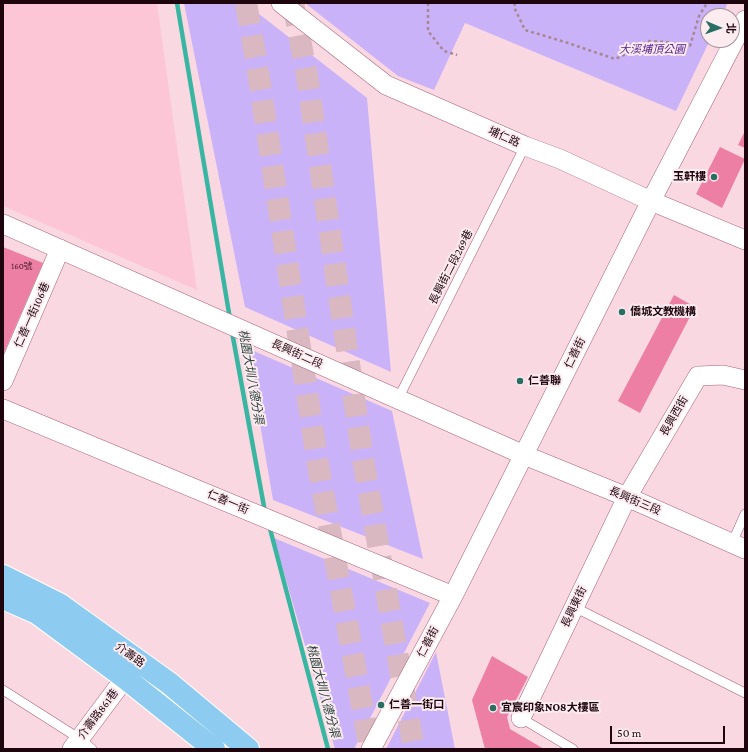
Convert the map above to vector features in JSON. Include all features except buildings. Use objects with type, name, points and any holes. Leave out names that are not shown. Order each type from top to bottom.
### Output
[{"type":"main road","name":"介壽路","points":[[3,576],[59,604],[169,684],[248,749]]},
{"type":"main road","name":"介壽路","points":[[3,598],[36,613],[125,678],[214,749]]},
{"type":"street","name":"埔仁路","points":[[281,3],[386,85],[526,146],[560,159],[651,201],[745,240]]},
{"type":"street","name":"仁善街","points":[[371,749],[453,596],[651,201],[745,20]]},
{"type":"street","name":"長興街二段","points":[[3,224],[524,455]]},
{"type":"street","name":"仁善一街106巷","points":[[3,381],[60,249]]},
{"type":"street","name":"長興西街","points":[[626,497],[698,376],[722,375],[745,380]]},
{"type":"street","name":"仁善一街","points":[[3,409],[453,596]]},
{"type":"street","name":"長興街三段","points":[[524,455],[739,546]]},
{"type":"street","name":"長興東街","points":[[521,718],[626,497]]},
{"type":"street","name":"介壽路861巷","points":[[81,746],[125,678]]},
{"type":"lane","name":"長興街二段269巷","points":[[398,399],[526,146]]},
{"type":"lane","points":[[739,546],[745,514]]},
{"type":"lane","points":[[574,607],[745,693]]},
{"type":"lane","points":[[3,690],[81,746]]},
{"type":"lane","points":[[521,718],[573,749]]},
{"type":"path","points":[[428,3],[428,31],[444,51],[457,55]]},
{"type":"path","points":[[515,3],[514,8],[525,30],[615,58],[633,51],[648,41],[690,46],[699,16],[707,3]]},
{"type":"shaded area","points":[[3,3],[157,3],[197,290],[3,206]]},
{"type":"green space","points":[[184,3],[245,3],[367,98],[391,372],[245,307]]},
{"type":"green space","name":"大溪埔頂公園","points":[[305,3],[728,3],[725,8],[700,8],[700,48],[706,48],[676,111],[465,23],[434,90],[398,76]]},
{"type":"green space","points":[[247,348],[392,411],[423,559],[273,500]]},
{"type":"green space","points":[[274,538],[430,603],[354,749],[335,749]]},
{"type":"green space","points":[[436,652],[455,749],[386,749]]},
{"type":"waterway","name":"桃園大圳八德分渠","points":[[177,3],[230,319]]},
{"type":"waterway","name":"桃園大圳八德分渠","points":[[232,332],[265,512]]},
{"type":"waterway","name":"桃園大圳八德分渠","points":[[269,525],[328,749]]},
{"type":"tunnel","points":[[246,3],[258,72],[318,465],[370,749]]},
{"type":"tunnel","points":[[293,3],[307,76],[363,459],[414,749]]},
{"type":"place","name":"玉軒樓","points":[[714,177]]},
{"type":"place","name":"僑城文教機構","points":[[622,312]]},
{"type":"place","name":"仁善聯","points":[[520,381]]},
{"type":"place","name":"仁善一街口","points":[[381,705]]},
{"type":"place","name":"宜宸印象NO8大樓區","points":[[493,708]]}]
